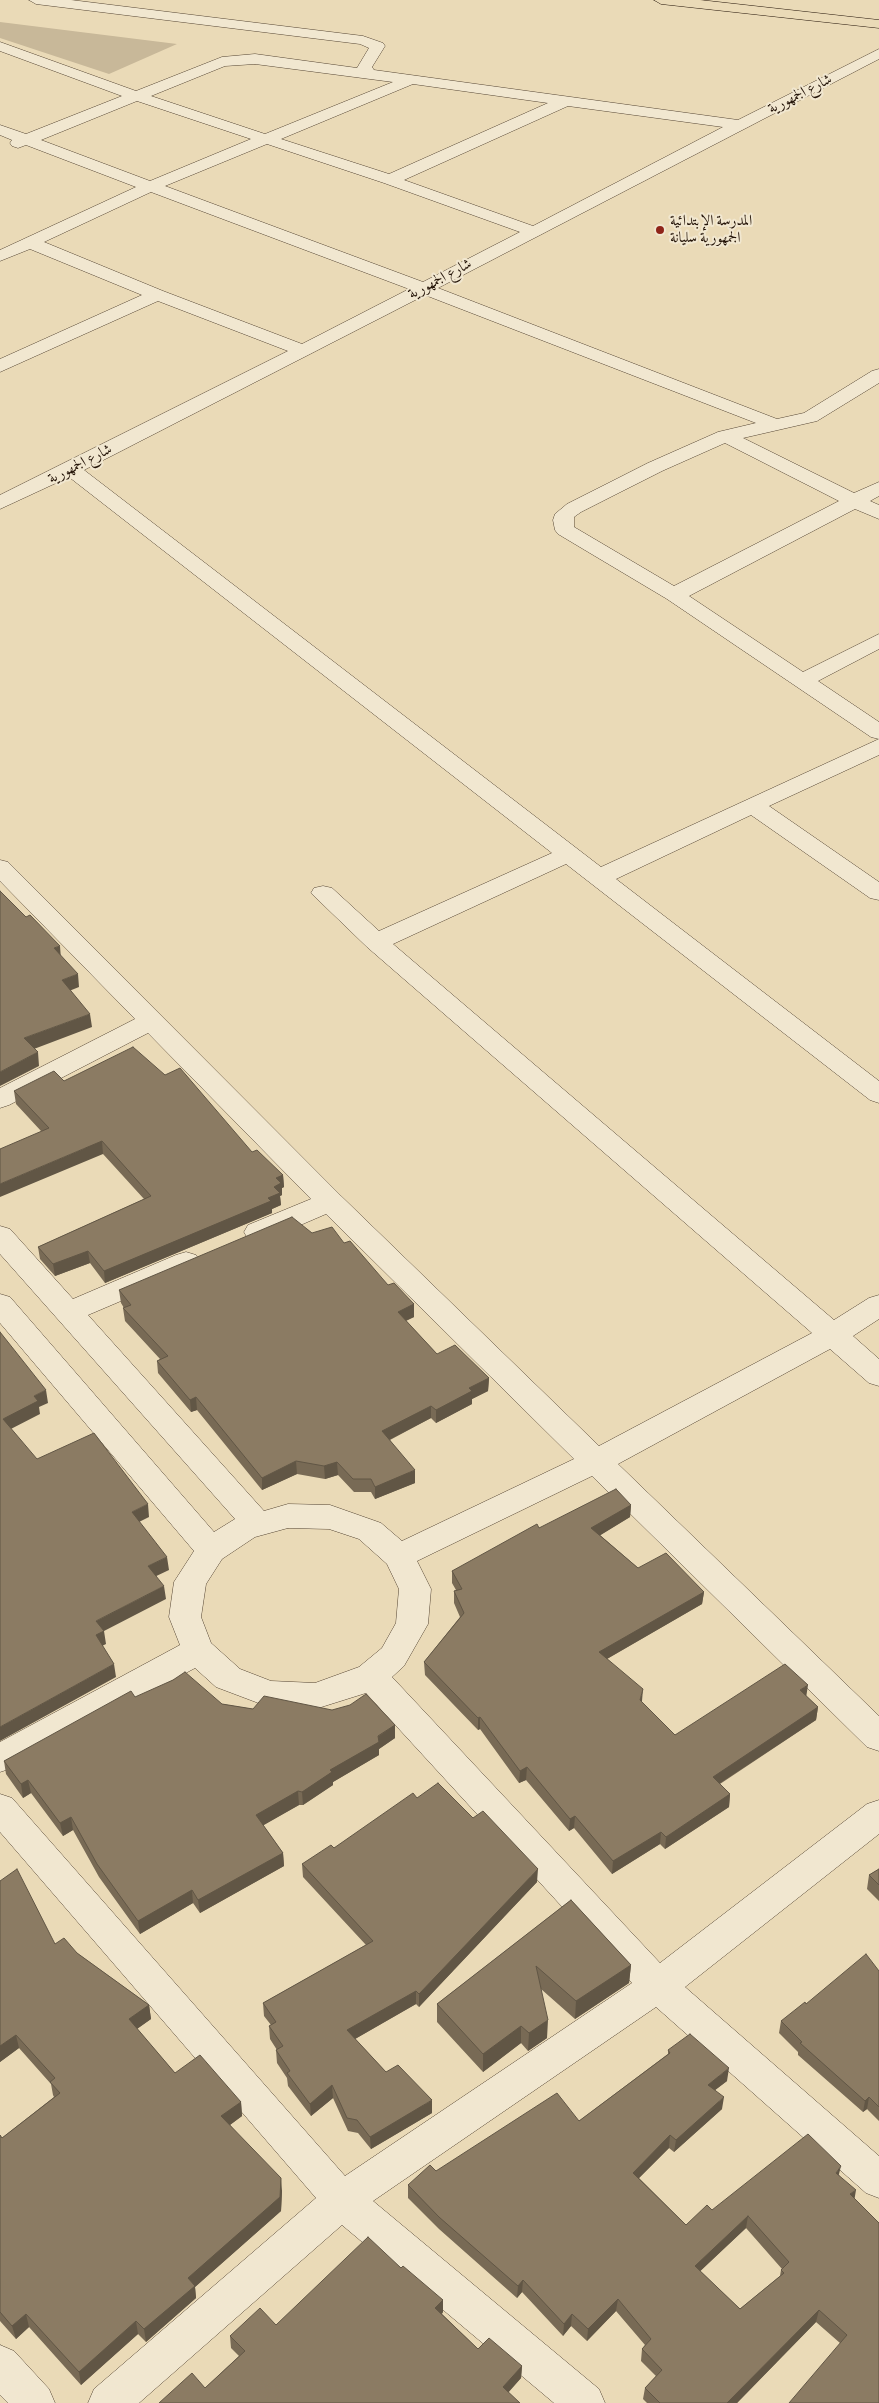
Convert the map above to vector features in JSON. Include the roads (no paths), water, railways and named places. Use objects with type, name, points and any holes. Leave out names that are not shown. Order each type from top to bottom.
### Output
[{"type":"main road","points":[[661,0],[702,2],[879,24]]},
{"type":"main road","points":[[791,0],[879,9]]},
{"type":"street","points":[[36,0],[363,40],[378,46],[364,67],[365,71],[370,74]]},
{"type":"street","points":[[0,46],[136,96],[390,180],[532,231]]},
{"type":"street","name":"شارع الجمهورية","points":[[0,503],[71,469],[879,53]]},
{"type":"street","points":[[0,150],[222,62],[244,58],[741,124]]},
{"type":"street","points":[[0,256],[151,186],[410,80]]},
{"type":"street","points":[[390,180],[566,101]]},
{"type":"street","points":[[0,130],[422,288],[777,425]]},
{"type":"street","points":[[29,242],[157,295],[302,350]]},
{"type":"street","points":[[0,366],[157,295]]},
{"type":"street","points":[[879,375],[810,417],[725,436],[646,471],[574,508],[565,514],[563,520],[565,530],[674,595],[879,732]]},
{"type":"street","points":[[725,436],[879,513]]},
{"type":"street","points":[[71,469],[879,1094]]},
{"type":"street","points":[[674,595],[879,488]]},
{"type":"street","points":[[802,682],[879,640]]},
{"type":"street","points":[[600,877],[879,746]]},
{"type":"street","points":[[752,805],[879,894]]},
{"type":"street","points":[[376,942],[568,854]]},
{"type":"street","points":[[0,867],[330,1202],[879,1737]]},
{"type":"street","points":[[323,893],[376,942],[879,1375]]},
{"type":"street","points":[[0,1099],[151,1021]]},
{"type":"street","points":[[68,1312],[330,1202]]},
{"type":"street","points":[[0,1236],[257,1523]]},
{"type":"street","points":[[0,1304],[212,1550]]},
{"type":"street","points":[[399,1556],[597,1461],[833,1335],[879,1305]]},
{"type":"street","points":[[288,1516],[330,1517],[370,1531],[399,1556],[415,1589],[412,1624],[393,1657],[371,1676],[359,1682],[315,1696],[269,1694],[228,1678],[198,1651],[185,1617],[190,1582],[212,1550],[245,1528],[257,1523],[288,1516]]},
{"type":"street","points":[[0,1758],[198,1651]]},
{"type":"street","points":[[371,1676],[658,1986],[879,2180]]},
{"type":"street","points":[[0,1808],[342,2200],[585,2403]]},
{"type":"street","points":[[108,2403],[342,2200],[658,1986],[879,1814]]},
{"type":"street","points":[[0,2366],[36,2403]]},
{"type":"place","name":"المدرسة الإبتدائية الجمهورية سليانة","points":[[660,230]]}]
